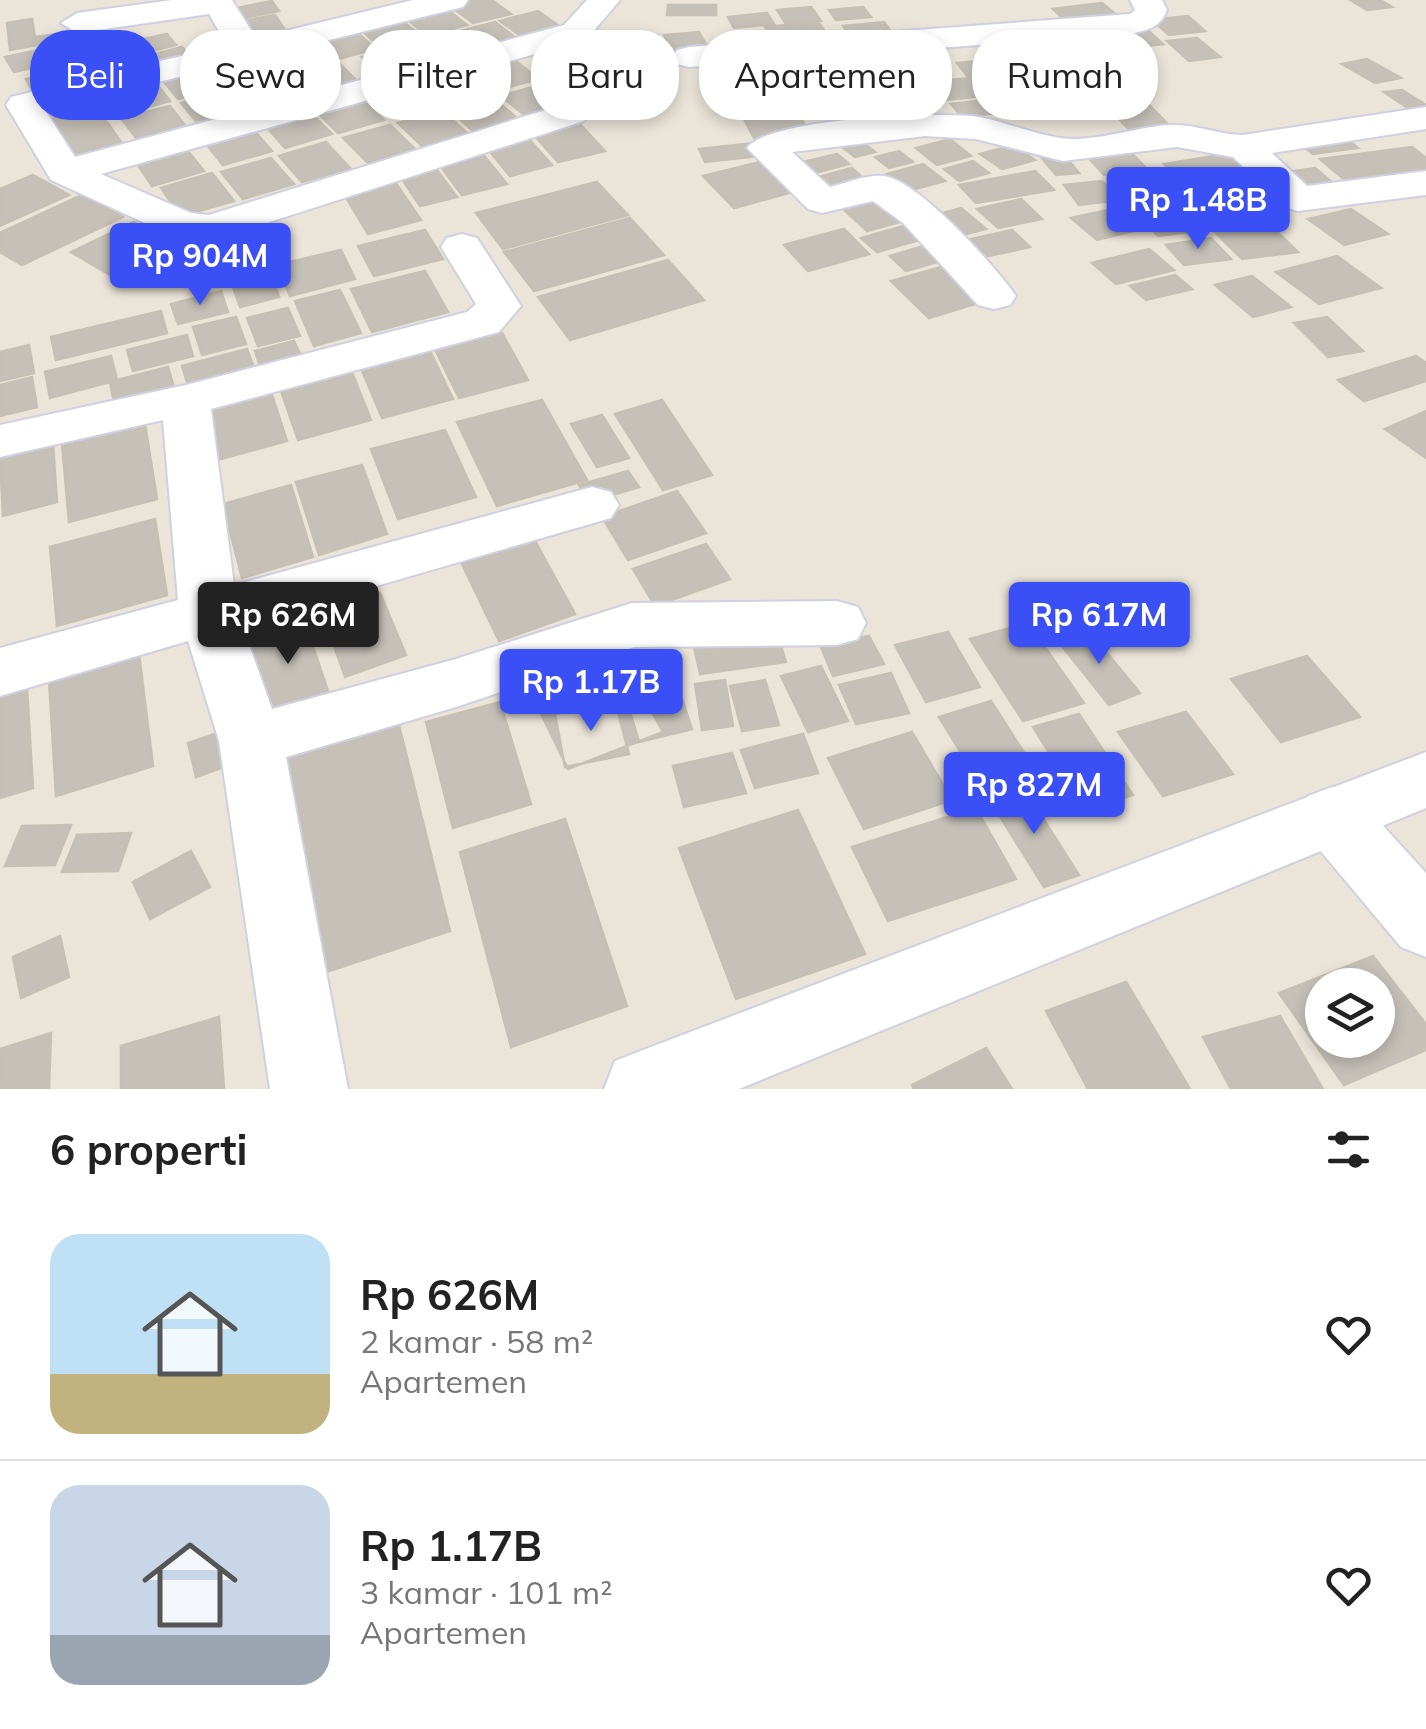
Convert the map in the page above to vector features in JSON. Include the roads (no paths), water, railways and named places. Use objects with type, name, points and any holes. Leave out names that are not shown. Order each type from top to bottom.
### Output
[{"type":"street","points":[[318,30],[379,10],[452,0]]},
{"type":"street","points":[[582,30],[604,0]]},
{"type":"street","points":[[689,57],[1136,23],[1148,18],[1151,10],[1146,0]]},
{"type":"street","points":[[76,23],[218,3],[234,30]]},
{"type":"street","points":[[65,172],[531,50]]},
{"type":"street","points":[[180,65],[18,94],[65,172],[184,225],[225,224],[548,120]]},
{"type":"street","points":[[994,296],[917,214],[880,187],[822,201],[766,148],[804,136],[926,125],[978,128],[1063,150],[1177,136],[1218,146],[1243,146],[1426,118]]},
{"type":"street","points":[[1243,146],[1298,199],[1426,184]]},
{"type":"street","points":[[0,440],[186,400],[483,322],[499,306],[462,248]]},
{"type":"street","points":[[186,400],[208,612],[251,740],[309,1089]]},
{"type":"street","points":[[0,672],[592,505]]},
{"type":"street","points":[[251,740],[456,683],[632,625],[837,623]]},
{"type":"street","points":[[642,1089],[1426,778]]},
{"type":"street","points":[[1332,816],[1426,924]]}]
